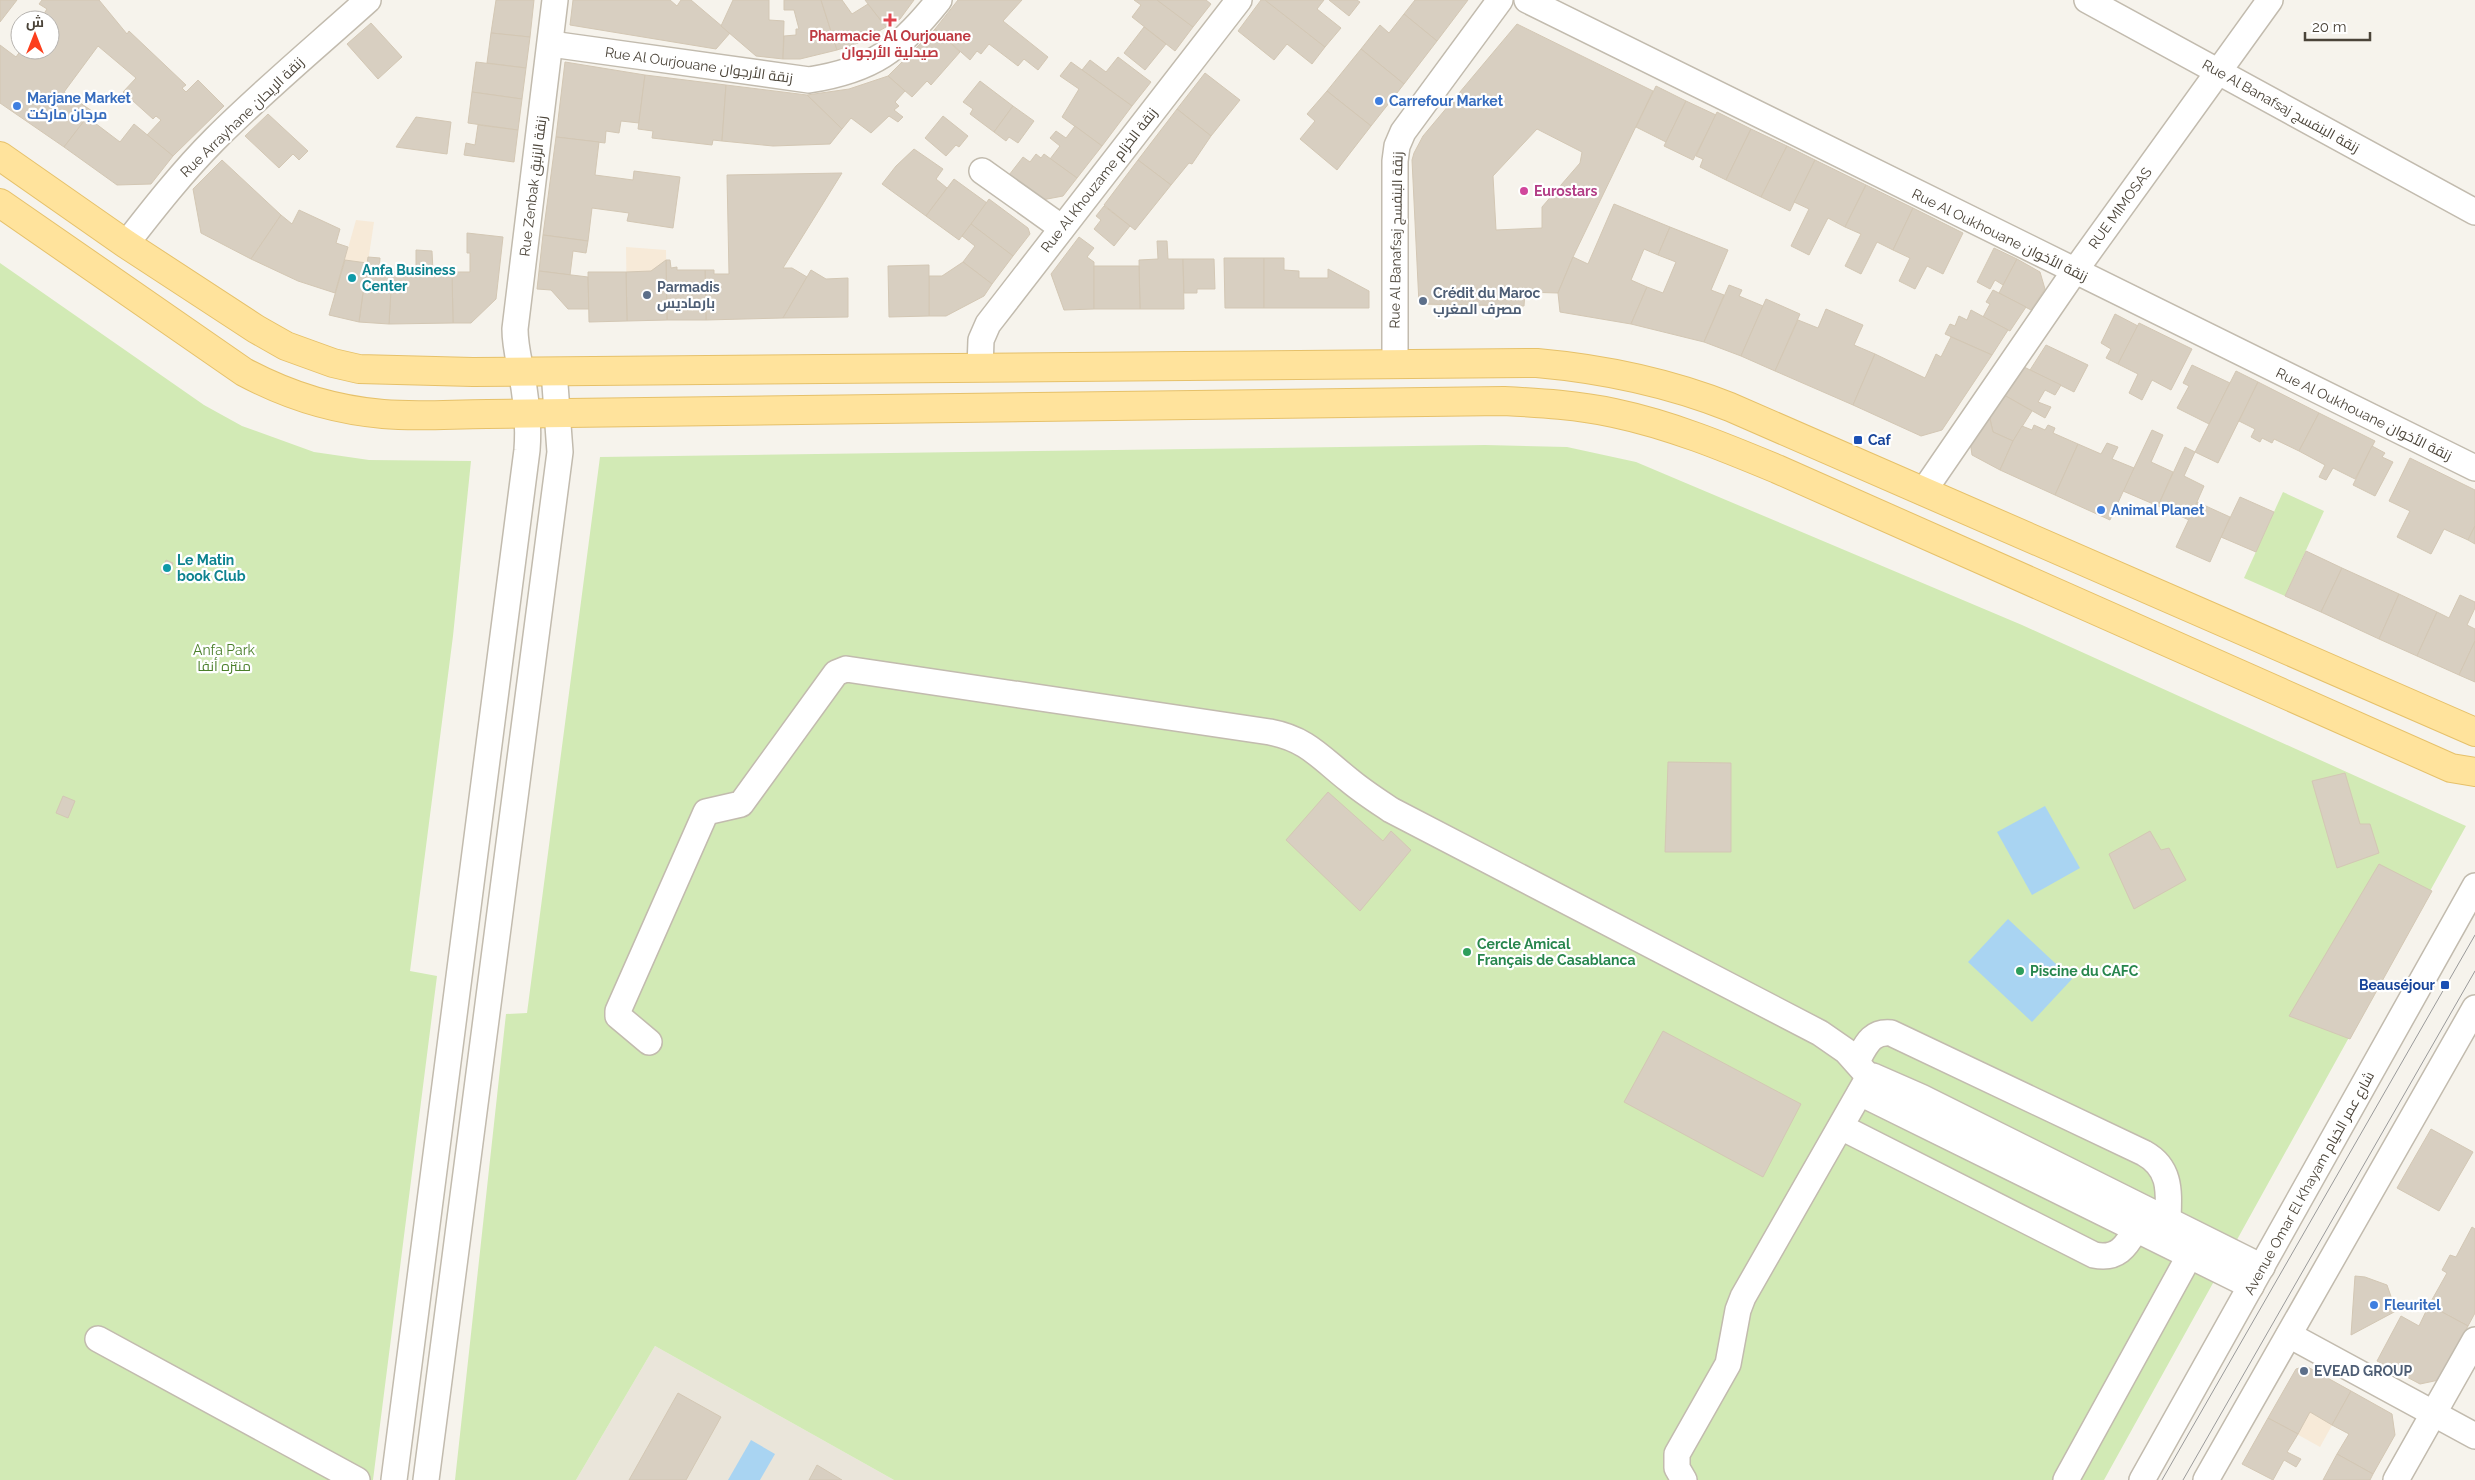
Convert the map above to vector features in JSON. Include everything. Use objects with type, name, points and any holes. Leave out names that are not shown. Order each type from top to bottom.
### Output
[{"type":"main road","points":[[0,156],[126,244],[256,329],[286,346],[333,363],[358,369],[384,371],[554,371],[1537,363],[1602,370],[1671,385],[1730,406],[2475,732]]},
{"type":"main road","points":[[0,203],[224,360],[264,383],[324,404],[370,412],[526,413],[1504,402],[1574,406],[1614,412],[1680,431],[1777,469],[2463,770],[2475,789]]},
{"type":"street","name":"Rue Zenbak زنقة الزنبق","points":[[394,1480],[527,450],[526,413],[521,371],[516,355],[515,329],[555,0]]},
{"type":"street","name":"Rue Al Ourjouane زنقة الأرجوان","points":[[550,44],[809,80],[848,72],[882,56],[916,29],[939,0]]},
{"type":"street","name":"Rue Al Khouzame زنقة الخزام","points":[[980,368],[981,340],[988,324],[1239,0]]},
{"type":"street","name":"Rue Al Banafsaj زنقة البنفسج","points":[[1395,364],[1395,161],[1397,146],[1408,125],[1500,0]]},
{"type":"street","name":"Rue Al Oukhouane زنقة الأخوان","points":[[1527,0],[2074,272],[2475,468]]},
{"type":"street","name":"Rue Al Banafsaj زنقة البنفسج","points":[[2087,0],[2475,212]]},
{"type":"street","name":"RUE MIMOSAS","points":[[1923,492],[2074,272],[2270,0]]},
{"type":"street","name":"Rue Arrayhane زنقة الريحان","points":[[126,244],[168,191],[214,140],[280,76],[364,1]]},
{"type":"street","points":[[982,171],[1062,228]]},
{"type":"street","points":[[426,1480],[560,452],[554,371]]},
{"type":"street","points":[[649,1042],[618,1016],[618,1011],[706,812],[741,804],[836,672],[846,669],[1260,730],[1294,738],[1316,751],[1348,780],[1391,810],[1820,1033],[1862,1077]]},
{"type":"street","name":"Avenue Omar El Khayam شارع عمر الخيام","points":[[2142,1480],[2475,886]]},
{"type":"street","points":[[2206,1480],[2472,1019]]},
{"type":"street","points":[[1684,1480],[1677,1468],[1677,1454],[1728,1364],[1737,1316],[1744,1297],[1841,1127],[1862,1077],[1871,1038],[1876,1034],[1891,1033],[2144,1153],[2158,1162],[2166,1176],[2169,1192],[2168,1219]]},
{"type":"street","points":[[1862,1077],[1877,1076],[1916,1108],[2044,1171],[2168,1219],[2196,1245]]},
{"type":"street","points":[[1841,1127],[2094,1255],[2112,1256],[2120,1252],[2136,1229]]},
{"type":"street","points":[[2044,1171],[2136,1229],[2196,1245],[2256,1276]]},
{"type":"street","points":[[2066,1480],[2196,1245]]},
{"type":"street","points":[[2289,1335],[2475,1436]]},
{"type":"street","points":[[98,1339],[342,1476]]},
{"type":"street","points":[[2396,1480],[2475,1340]]},
{"type":"shaded area","name":"Anfa Business Center","points":[[356,220],[374,222],[359,322],[329,315]]},
{"type":"shaded area","points":[[626,247],[666,250],[667,320],[627,321]]},
{"type":"shaded area","points":[[655,1346],[894,1480],[576,1480]]},
{"type":"shaded area","points":[[2306,1366],[2351,1391],[2320,1447],[2268,1418],[2296,1369]]},
{"type":"green space","name":"Anfa Park منتزه أنفا","points":[[0,263],[204,405],[242,426],[314,452],[369,460],[471,461],[453,636],[410,971],[437,976],[373,1480],[0,1480]]},
{"type":"green space","name":"Cercle Amical Français de Casablanca","points":[[1485,445],[1567,447],[1636,462],[2022,625],[2466,826],[2104,1480],[894,1480],[655,1346],[576,1480],[455,1480],[506,1014],[527,1013],[600,457]]},
{"type":"green space","points":[[2283,492],[2324,511],[2285,596],[2244,578]]},
{"type":"water","points":[[2045,806],[2080,868],[2032,895],[1997,832]]},
{"type":"water","name":"Piscine du CAFC","points":[[2008,919],[2072,979],[2032,1022],[1968,962]]},
{"type":"water","points":[[751,1440],[775,1454],[760,1480],[728,1480]]},
{"type":"building","points":[[0,0],[17,0],[0,22]]},
{"type":"building","points":[[42,0],[99,0],[127,34],[129,31],[186,85],[182,88],[186,92],[198,80],[224,106],[173,156],[147,135],[161,120],[156,116],[153,119],[123,92],[136,78],[98,46],[64,92],[92,111],[64,147],[0,103],[0,45],[10,52],[10,60],[60,60],[60,10],[46,10],[39,4]]},
{"type":"building","points":[[496,0],[534,0],[530,37],[491,33]]},
{"type":"building","points":[[573,0],[670,0],[677,6],[681,0],[691,0],[730,33],[716,49],[570,25]]},
{"type":"building","points":[[733,0],[769,0],[769,20],[784,21],[783,59],[756,56],[721,26]]},
{"type":"building","points":[[784,0],[821,0],[837,50],[800,59],[783,59],[784,36],[796,35],[796,29],[799,29],[794,10],[784,10]]},
{"type":"building","points":[[821,0],[842,0],[852,14],[868,4],[886,27],[858,43],[837,50]]},
{"type":"building","points":[[865,0],[914,0],[900,19],[886,27]]},
{"type":"building","points":[[958,0],[1022,0],[1003,21],[1048,57],[1038,70],[1024,59],[1018,66],[989,44],[981,54],[977,51],[970,60],[935,29]]},
{"type":"building","points":[[1134,0],[1157,0],[1193,27],[1175,51],[1132,17],[1141,5]]},
{"type":"building","points":[[1157,0],[1206,0],[1211,4],[1193,27]]},
{"type":"building","points":[[1261,0],[1265,0],[1325,47],[1312,64],[1287,44],[1274,60],[1238,31]]},
{"type":"building","points":[[1265,0],[1324,0],[1317,9],[1341,28],[1325,47]]},
{"type":"building","points":[[1329,0],[1357,0],[1360,2],[1349,16]]},
{"type":"building","points":[[1415,0],[1468,0],[1437,41],[1404,14]]},
{"type":"building","points":[[1404,14],[1437,41],[1404,84],[1361,49],[1380,25],[1389,33]]},
{"type":"building","points":[[371,23],[402,57],[378,79],[347,44]]},
{"type":"building","points":[[1517,24],[1653,91],[1573,257],[1558,293],[1525,292],[1524,306],[1419,304],[1412,160],[1423,136]],"holes":[[[1537,129],[1582,152],[1580,163],[1542,207],[1542,228],[1496,230],[1493,176]]]},
{"type":"building","points":[[1144,27],[1166,44],[1145,70],[1124,53]]},
{"type":"building","points":[[935,29],[960,52],[931,85],[927,81],[912,97],[888,76]]},
{"type":"building","points":[[491,33],[530,37],[526,68],[487,63]]},
{"type":"building","points":[[1361,49],[1404,84],[1371,126],[1327,91]]},
{"type":"building","points":[[1118,57],[1151,82],[1132,106],[1082,70],[1090,60],[1106,72]]},
{"type":"building","points":[[476,62],[526,68],[522,99],[472,92]]},
{"type":"building","points":[[565,62],[645,75],[639,123],[621,121],[619,133],[606,131],[605,143],[556,137]]},
{"type":"building","points":[[1071,62],[1132,106],[1102,146],[1062,117],[1079,89],[1060,76]]},
{"type":"building","points":[[1205,73],[1240,100],[1211,136],[1177,109]]},
{"type":"building","points":[[645,75],[726,85],[722,141],[713,140],[712,145],[652,138],[653,131],[638,129]]},
{"type":"building","points":[[888,76],[905,91],[895,102],[899,106],[894,110],[903,117],[898,122],[889,116],[871,133],[851,118],[842,129],[807,95],[849,89]]},
{"type":"building","points":[[980,81],[1013,106],[994,132],[970,114],[973,109],[963,102]]},
{"type":"building","points":[[726,85],[807,95],[842,129],[830,144],[773,146],[722,141]]},
{"type":"building","points":[[1656,86],[1686,101],[1666,142],[1636,127]]},
{"type":"building","points":[[1327,91],[1371,126],[1337,170],[1300,139],[1315,121],[1307,114]]},
{"type":"building","points":[[472,92],[522,99],[518,130],[468,123]]},
{"type":"building","points":[[1686,101],[1716,115],[1693,160],[1664,146]]},
{"type":"building","points":[[1013,106],[1034,121],[1018,143],[1009,137],[1006,141],[994,132]]},
{"type":"building","points":[[1177,109],[1211,136],[1192,164],[1189,163],[1171,185],[1138,160]]},
{"type":"building","points":[[1717,112],[1751,129],[1726,180],[1700,167],[1703,159],[1696,156]]},
{"type":"building","points":[[268,114],[308,151],[299,160],[293,154],[279,168],[245,136]]},
{"type":"building","points":[[943,116],[968,136],[959,147],[956,145],[946,156],[925,138]]},
{"type":"building","points":[[87,117],[120,142],[134,124],[173,156],[151,184],[117,185],[64,147]]},
{"type":"building","points":[[416,117],[451,122],[447,154],[396,147]]},
{"type":"building","points":[[478,125],[518,130],[514,162],[464,155],[466,143],[475,145]]},
{"type":"building","points":[[1075,126],[1102,146],[1077,178],[1050,159],[1060,146],[1050,138],[1056,131],[1066,138]]},
{"type":"building","points":[[1751,129],[1787,146],[1761,197],[1726,180]]},
{"type":"building","points":[[556,137],[599,142],[595,175],[633,180],[634,171],[680,177],[673,228],[627,221],[629,213],[592,208],[588,241],[543,235]]},
{"type":"building","points":[[1787,146],[1815,160],[1790,211],[1761,197]]},
{"type":"building","points":[[914,149],[943,169],[936,179],[947,188],[926,216],[882,184],[896,166]]},
{"type":"building","points":[[1036,154],[1041,158],[1044,154],[1077,178],[1063,196],[1042,200],[1009,175],[1023,157],[1030,162]]},
{"type":"building","points":[[222,160],[281,215],[251,259],[201,233],[193,189]]},
{"type":"building","points":[[1138,160],[1171,185],[1135,230],[1104,205]]},
{"type":"building","points":[[1815,160],[1866,185],[1845,227],[1828,218],[1809,255],[1791,246],[1809,209],[1794,202]]},
{"type":"building","points":[[842,173],[783,268],[792,268],[807,277],[783,318],[706,320],[705,270],[714,270],[714,274],[729,274],[727,175]]},
{"type":"building","points":[[954,179],[987,203],[959,240],[926,216]]},
{"type":"building","points":[[1866,185],[1913,208],[1893,250],[1877,242],[1861,274],[1845,266],[1861,234],[1845,227]]},
{"type":"building","points":[[989,199],[1028,228],[1030,234],[1013,256],[971,224]]},
{"type":"building","points":[[1614,204],[1670,227],[1658,255],[1644,249],[1631,280],[1647,287],[1631,324],[1560,312],[1558,293],[1573,257],[1588,264]]},
{"type":"building","points":[[1104,206],[1130,226],[1114,246],[1094,229],[1101,220],[1096,216]]},
{"type":"building","points":[[1913,208],[1963,233],[1943,274],[1927,266],[1915,289],[1899,281],[1910,258],[1893,250]]},
{"type":"building","points":[[299,210],[340,229],[336,243],[348,247],[335,293],[298,281],[251,259],[281,215],[292,224]]},
{"type":"building","points":[[971,224],[1013,256],[992,284],[963,262],[975,246],[962,236]]},
{"type":"building","points":[[1670,227],[1728,250],[1711,290],[1724,295],[1704,342],[1631,324],[1647,287],[1663,293],[1676,262],[1658,255]]},
{"type":"building","points":[[467,233],[503,237],[496,299],[471,323],[453,323],[452,272],[470,272],[470,253],[467,253]]},
{"type":"building","points":[[543,235],[588,241],[586,253],[573,251],[570,275],[539,271]]},
{"type":"building","points":[[1079,237],[1094,248],[1087,257],[1094,262],[1094,309],[1064,310],[1051,274]]},
{"type":"building","points":[[1157,241],[1167,241],[1168,259],[1183,259],[1184,309],[1140,309],[1139,260],[1158,259]]},
{"type":"building","points":[[1994,248],[2017,259],[2003,285],[1995,280],[1990,289],[1977,282]]},
{"type":"building","points":[[416,250],[432,251],[433,272],[452,272],[453,323],[389,324],[392,272],[416,272]]},
{"type":"building","points":[[368,257],[380,258],[379,271],[392,272],[389,324],[359,322]]},
{"type":"building","points":[[1224,258],[1264,258],[1264,308],[1225,308]]},
{"type":"building","points":[[1264,258],[1284,258],[1284,270],[1299,271],[1299,278],[1328,278],[1328,269],[1369,291],[1369,308],[1264,308]]},
{"type":"building","points":[[1183,259],[1214,259],[1215,289],[1197,289],[1197,293],[1184,293]]},
{"type":"building","points":[[2017,259],[2040,272],[2045,289],[2031,310],[1999,293]]},
{"type":"building","name":"Anfa Business Center","points":[[345,260],[367,263],[359,322],[329,315]]},
{"type":"building","points":[[666,260],[670,260],[671,268],[677,267],[677,270],[705,270],[706,320],[667,320]]},
{"type":"building","points":[[666,260],[667,320],[627,321],[626,272],[651,271]]},
{"type":"building","points":[[963,262],[992,284],[984,296],[946,316],[929,316],[929,276],[942,276]]},
{"type":"building","points":[[929,265],[929,316],[889,317],[888,266]]},
{"type":"building","points":[[1094,266],[1139,266],[1140,309],[1094,309]]},
{"type":"building","points":[[811,270],[826,279],[848,278],[848,317],[783,318]]},
{"type":"building","points":[[539,271],[588,277],[589,309],[568,309],[551,290],[537,289]]},
{"type":"building","points":[[588,272],[626,272],[627,321],[589,322]]},
{"type":"building","points":[[1729,285],[1742,290],[1739,296],[1763,306],[1741,356],[1704,342]]},
{"type":"building","points":[[1993,290],[2026,307],[2010,331],[1983,317],[1990,304],[1986,302]]},
{"type":"building","points":[[1766,299],[1800,314],[1775,371],[1741,356]]},
{"type":"building","points":[[1826,309],[1863,325],[1854,345],[1875,354],[1853,405],[1775,371],[1798,320],[1818,328]]},
{"type":"building","points":[[1971,310],[2008,330],[1992,355],[1945,334],[1950,324],[1955,326],[1959,316],[1967,320]]},
{"type":"building","points":[[2115,314],[2138,326],[2118,364],[2106,358],[2111,349],[2101,343]]},
{"type":"building","points":[[2139,323],[2192,349],[2171,390],[2152,380],[2142,400],[2129,393],[2138,374],[2118,364]]},
{"type":"building","points":[[1951,337],[1992,355],[1942,430],[1921,436],[1853,405],[1875,354],[1925,378],[1936,354],[1941,357]]},
{"type":"building","points":[[2046,345],[2088,365],[2074,392],[2030,370]]},
{"type":"building","points":[[2192,365],[2230,383],[2209,424],[2177,408],[2189,386],[2183,383]]},
{"type":"building","points":[[2024,367],[2061,385],[2055,395],[2045,390],[2038,402],[2051,407],[2045,418],[2004,395]]},
{"type":"building","points":[[2236,371],[2258,382],[2218,463],[2195,452]]},
{"type":"building","points":[[2258,382],[2319,413],[2299,451],[2274,439],[2272,443],[2262,438],[2260,442],[2251,437],[2255,429],[2239,421]]},
{"type":"building","points":[[2004,395],[2032,411],[2013,441],[1993,432],[1989,415]]},
{"type":"building","points":[[2319,413],[2375,441],[2355,479],[2333,468],[2326,480],[2319,477],[2325,465],[2299,451]]},
{"type":"building","points":[[1989,415],[1993,432],[2013,441],[2000,470],[1972,455],[1970,441]]},
{"type":"building","points":[[2034,425],[2045,430],[2048,425],[2055,428],[2053,433],[2078,444],[2055,495],[2000,470],[2022,426],[2032,430]]},
{"type":"building","points":[[2152,430],[2163,435],[2151,462],[2173,472],[2158,506],[2123,491]]},
{"type":"building","points":[[2107,443],[2118,447],[2112,459],[2134,468],[2110,520],[2055,495],[2078,444],[2101,454]]},
{"type":"building","points":[[2372,446],[2385,453],[2382,457],[2393,462],[2375,496],[2353,485]]},
{"type":"building","points":[[2185,447],[2195,452],[2184,476],[2204,486],[2189,520],[2158,506]]},
{"type":"building","points":[[2410,458],[2475,490],[2475,526],[2468,540],[2444,529],[2431,554],[2397,537],[2410,511],[2389,501]]},
{"type":"building","points":[[2240,497],[2274,512],[2256,552],[2221,537]]},
{"type":"building","points":[[2197,502],[2230,517],[2210,562],[2176,547]]},
{"type":"building","points":[[2475,526],[2475,544],[2468,540]]},
{"type":"building","points":[[2306,551],[2342,568],[2321,612],[2285,596]]},
{"type":"building","name":"Le Matin book Club","points":[[166,560],[173,563],[169,575],[161,572]]},
{"type":"building","points":[[2342,568],[2399,594],[2379,639],[2321,612]]},
{"type":"building","points":[[2399,594],[2437,612],[2417,656],[2379,639]]},
{"type":"building","points":[[2460,595],[2475,602],[2475,608],[2467,625],[2475,629],[2475,641],[2459,675],[2417,656],[2437,612],[2449,618]]},
{"type":"building","points":[[2475,641],[2475,682],[2459,675]]},
{"type":"building","points":[[1668,762],[1731,763],[1731,852],[1665,852]]},
{"type":"building","points":[[2345,773],[2360,824],[2370,824],[2379,853],[2337,868],[2312,781]]},
{"type":"building","points":[[1328,792],[1383,841],[1391,831],[1411,850],[1360,911],[1286,840]]},
{"type":"building","points":[[63,796],[75,801],[68,818],[56,813]]},
{"type":"building","points":[[2150,831],[2161,850],[2169,848],[2186,880],[2134,909],[2109,854]]},
{"type":"building","points":[[2379,864],[2432,891],[2350,1039],[2289,1016]]},
{"type":"building","points":[[1663,1031],[1801,1104],[1763,1177],[1624,1102]]},
{"type":"building","points":[[2431,1129],[2473,1152],[2439,1211],[2397,1188]]},
{"type":"building","points":[[2472,1227],[2475,1229],[2475,1313],[2468,1326],[2429,1305],[2447,1273],[2442,1270],[2450,1255],[2456,1257]]},
{"type":"building","name":"Fleuritel","points":[[2355,1276],[2365,1277],[2387,1285],[2396,1311],[2351,1335]]},
{"type":"building","points":[[2429,1305],[2468,1326],[2439,1380],[2420,1384],[2377,1361],[2401,1316],[2419,1326]]},
{"type":"building","points":[[2306,1366],[2351,1391],[2332,1425],[2310,1412],[2298,1434],[2268,1418],[2296,1369]]},
{"type":"building","points":[[2351,1391],[2392,1414],[2395,1435],[2373,1474],[2337,1454],[2349,1434],[2332,1425]]},
{"type":"building","points":[[678,1393],[721,1417],[686,1480],[629,1480]]},
{"type":"building","points":[[2268,1418],[2298,1434],[2287,1452],[2301,1459],[2296,1467],[2284,1460],[2273,1480],[2242,1464]]},
{"type":"building","points":[[2337,1454],[2373,1474],[2370,1480],[2323,1480]]},
{"type":"building","points":[[817,1465],[842,1480],[809,1480]]},
{"type":"tram line","points":[[2162,1480],[2475,935]]},
{"type":"tram line","points":[[2183,1480],[2475,971]]},
{"type":"place","name":"Pharmacie Al Ourjouane صيدلية الأرجوان","points":[[890,20]]},
{"type":"place","name":"Carrefour Market","points":[[1379,101]]},
{"type":"place","name":"Marjane Market مرجان ماركت","points":[[17,106]]},
{"type":"place","name":"Eurostars","points":[[1524,191]]},
{"type":"place","name":"Anfa Business Center","points":[[352,278]]},
{"type":"place","name":"Parmadis بارماديس","points":[[647,295]]},
{"type":"place","name":"Crédit du Maroc مصرف المغرب","points":[[1423,301]]},
{"type":"place","name":"Caf","points":[[1858,440]]},
{"type":"place","name":"Animal Planet","points":[[2101,510]]},
{"type":"place","name":"Le Matin book Club","points":[[167,568]]},
{"type":"place","name":"Cercle Amical Français de Casablanca","points":[[1467,952]]},
{"type":"place","name":"Piscine du CAFC","points":[[2020,971]]},
{"type":"place","name":"Beauséjour","points":[[2445,985]]},
{"type":"place","name":"Fleuritel","points":[[2374,1305]]},
{"type":"place","name":"EVEAD GROUP","points":[[2304,1371]]}]
